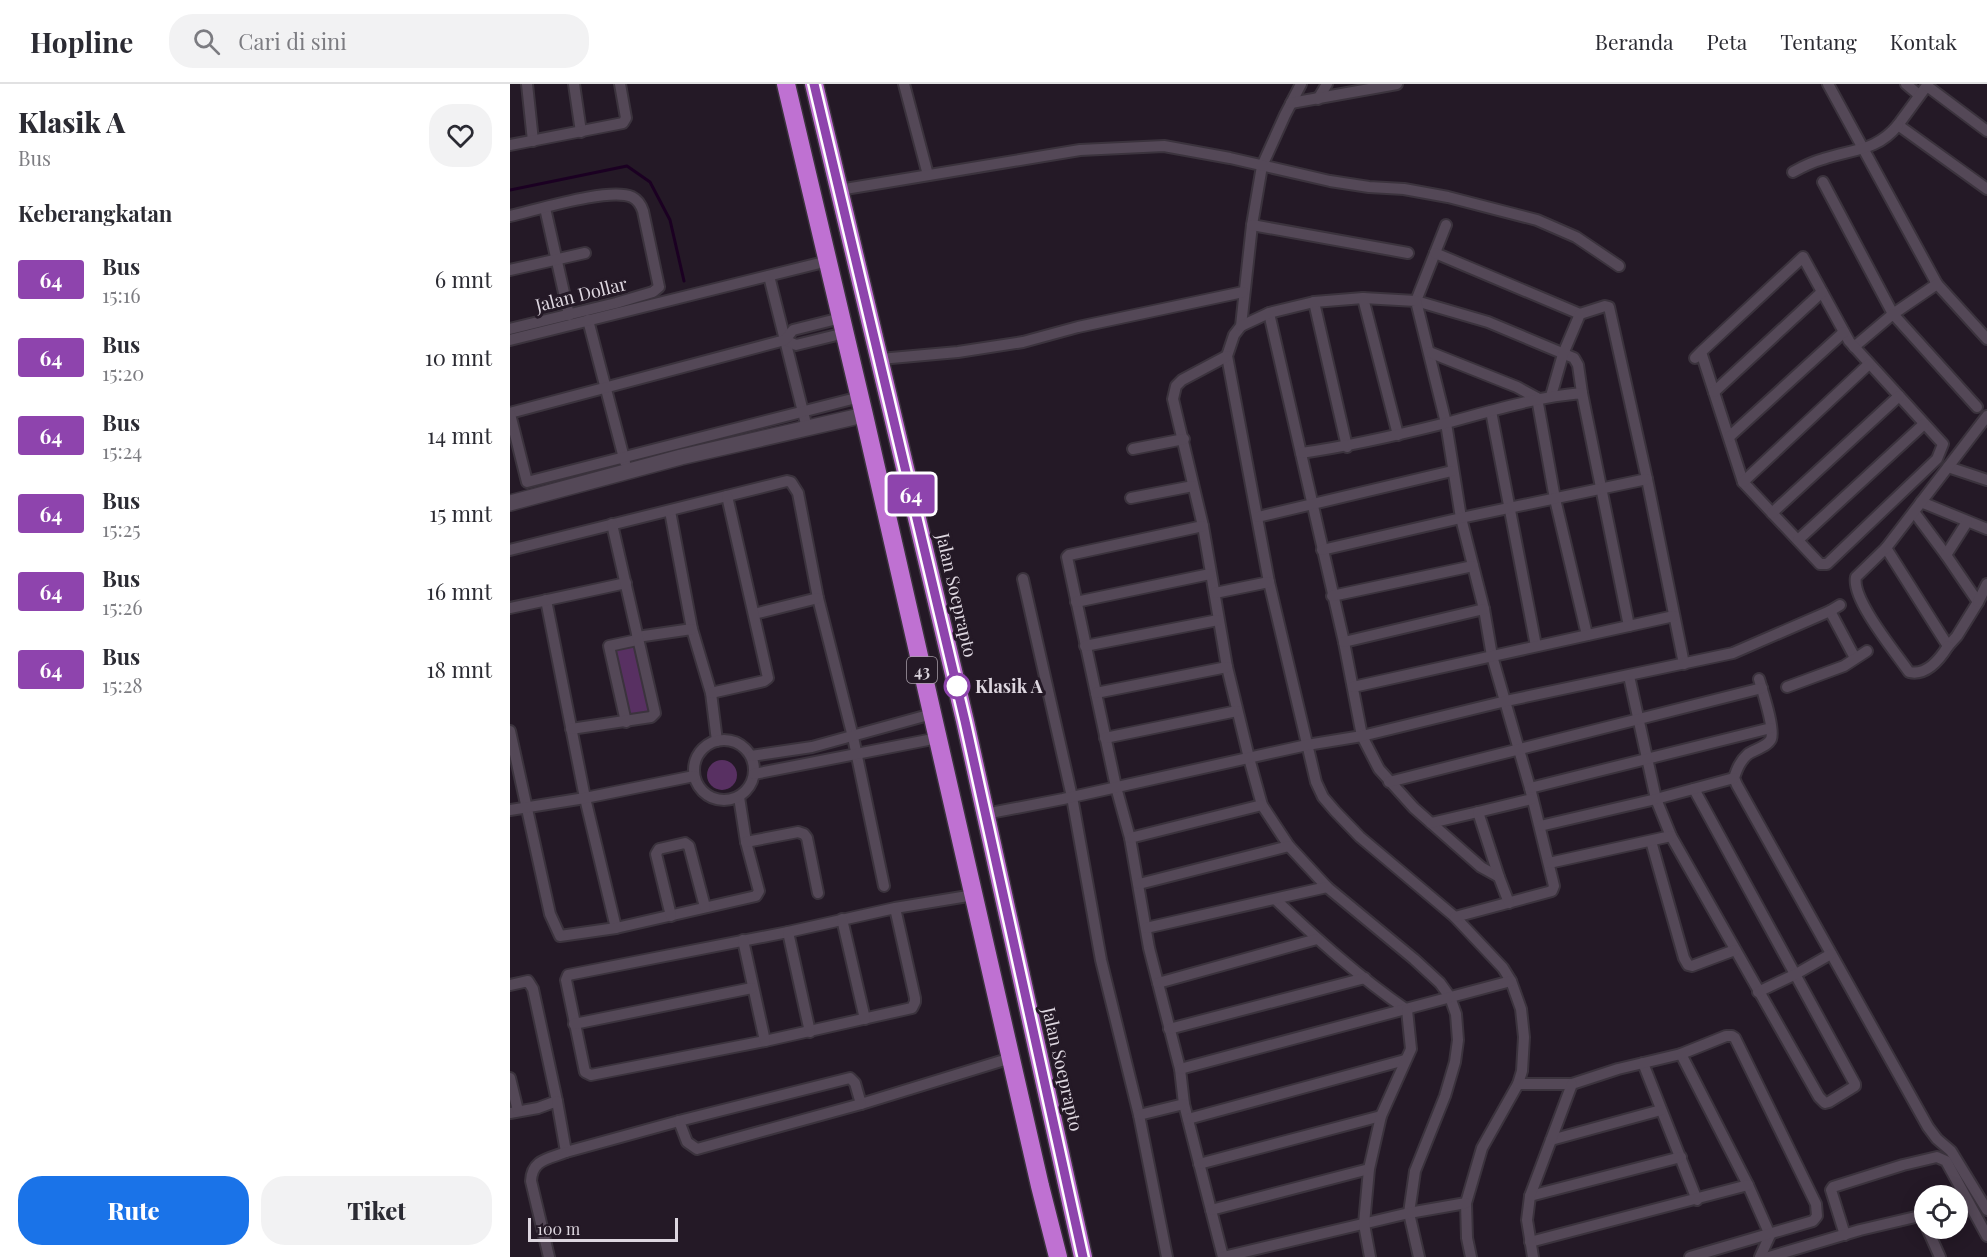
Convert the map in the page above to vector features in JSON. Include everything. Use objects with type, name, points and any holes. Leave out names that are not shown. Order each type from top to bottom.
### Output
[{"type":"highway","name":"43","points":[[786,84],[1058,1257]]},
{"type":"highway","name":"Jalan Soeprapto","points":[[814,84],[985,814],[1083,1257]]},
{"type":"street","points":[[527,84],[533,141]]},
{"type":"street","points":[[574,84],[581,132]]},
{"type":"street","points":[[510,145],[621,124],[625,121],[620,84]]},
{"type":"street","points":[[904,84],[928,175]]},
{"type":"street","points":[[1241,326],[1252,225],[1262,166],[1301,84]]},
{"type":"street","points":[[1318,99],[1327,84]]},
{"type":"street","points":[[1291,103],[1397,84]]},
{"type":"street","points":[[1828,84],[1937,284],[1987,339]]},
{"type":"street","points":[[1906,84],[1919,95]]},
{"type":"street","points":[[1793,172],[1822,159],[1864,148],[1888,137],[1927,85],[1987,131]]},
{"type":"street","points":[[1899,125],[1985,184]]},
{"type":"street","points":[[839,190],[1080,150],[1164,146],[1350,184],[1404,189],[1448,197],[1537,220],[1576,237],[1619,266]]},
{"type":"street","points":[[1823,182],[1893,314],[1977,407]]},
{"type":"street","name":"Jalan Dollar","points":[[510,329],[644,295],[659,288],[643,212],[639,202],[634,198],[619,195],[591,197],[545,208]]},
{"type":"street","points":[[510,216],[545,208],[570,315]]},
{"type":"street","points":[[1252,225],[1408,253]]},
{"type":"street","points":[[1446,225],[1416,301],[1446,423],[1461,518],[1484,609],[1492,656],[1540,826],[1554,886],[1552,891],[1455,917]]},
{"type":"street","points":[[510,270],[585,253]]},
{"type":"street","points":[[1435,254],[1580,315],[1609,306],[1684,664]]},
{"type":"street","points":[[1803,257],[1822,292],[1854,347],[1943,444],[1936,459],[1827,564],[1820,564],[1743,482],[1714,392],[1698,355],[1803,257]]},
{"type":"street","points":[[510,340],[828,261]]},
{"type":"street","points":[[769,276],[807,428]]},
{"type":"street","points":[[1854,347],[1893,314],[1937,284]]},
{"type":"street","points":[[880,359],[958,352],[1023,342],[1078,327],[1244,292]]},
{"type":"street","points":[[1714,392],[1822,292]]},
{"type":"street","points":[[1363,298],[1398,435]]},
{"type":"street","points":[[1471,1257],[1467,1238],[1466,1203],[1482,1148],[1518,1084],[1522,1071],[1524,1037],[1521,1009],[1511,981],[1503,968],[1455,917],[1360,837],[1323,797],[1316,782],[1269,582],[1227,356],[1234,335],[1241,326],[1269,313],[1314,302],[1363,298],[1416,301],[1488,322],[1577,361],[1600,488],[1629,626]]},
{"type":"street","points":[[1314,302],[1347,447]]},
{"type":"street","points":[[1269,313],[1344,642],[1362,736],[1369,753],[1389,782],[1413,808],[1481,867],[1498,877]]},
{"type":"street","points":[[1551,396],[1563,354],[1580,315]]},
{"type":"street","points":[[588,320],[626,464]]},
{"type":"street","points":[[785,340],[796,345],[843,325]]},
{"type":"street","points":[[843,325],[793,330],[785,340],[510,414],[527,482],[626,464],[681,457],[807,428],[862,406]]},
{"type":"street","points":[[1729,437],[1844,332]]},
{"type":"street","points":[[1429,352],[1517,387],[1537,398]]},
{"type":"street","points":[[1227,356],[1182,380],[1176,386],[1173,399],[1203,526],[1227,667],[1262,805],[1289,846],[1327,887],[1440,983],[1450,997],[1456,1014],[1458,1040],[1455,1062],[1445,1096],[1415,1171],[1409,1214],[1419,1257]]},
{"type":"street","points":[[1743,482],[1869,364]]},
{"type":"street","points":[[1301,453],[1347,447],[1537,398],[1582,393]]},
{"type":"street","points":[[1772,513],[1899,396]]},
{"type":"street","points":[[1537,398],[1555,499],[1587,635]]},
{"type":"street","points":[[510,503],[626,464],[803,412],[862,406]]},
{"type":"street","points":[[1491,411],[1536,646]]},
{"type":"street","points":[[1987,416],[1886,548],[1856,577],[1855,585],[1861,602],[1909,672],[1919,673],[1929,667],[1957,636],[1987,584]]},
{"type":"street","points":[[1798,540],[1924,424]]},
{"type":"street","points":[[1133,449],[1184,439]]},
{"type":"street","points":[[1948,467],[1987,480]]},
{"type":"street","points":[[1258,517],[1452,471]]},
{"type":"street","points":[[1322,550],[1647,479]]},
{"type":"street","points":[[510,550],[788,481],[794,485],[798,493],[818,597],[853,736],[884,886]]},
{"type":"street","points":[[1131,498],[1193,486]]},
{"type":"street","points":[[711,693],[767,679],[727,495]]},
{"type":"street","points":[[1921,502],[1987,530]]},
{"type":"street","points":[[670,511],[692,629],[711,693],[717,741]]},
{"type":"street","points":[[1914,512],[1947,555],[1978,602]]},
{"type":"street","points":[[1947,555],[1967,522]]},
{"type":"street","points":[[572,729],[626,722],[651,717],[655,713],[612,524]]},
{"type":"street","points":[[1203,526],[1068,555],[1067,559],[1116,787],[1130,838],[1158,983],[1180,1069],[1184,1104],[1223,1257],[1466,1203]]},
{"type":"street","points":[[1886,548],[1948,646]]},
{"type":"street","points":[[1332,596],[1473,566]]},
{"type":"street","points":[[1076,602],[1210,574]]},
{"type":"street","points":[[1023,579],[1072,797],[1101,960],[1139,1115],[1167,1257]]},
{"type":"street","points":[[1215,593],[1269,582]]},
{"type":"street","points":[[510,608],[626,583]]},
{"type":"street","points":[[754,614],[818,597]]},
{"type":"street","points":[[546,600],[585,798],[616,928]]},
{"type":"street","points":[[985,814],[1072,797],[1307,744],[1362,736],[1506,701],[1733,653],[1835,608],[1855,658]]},
{"type":"street","points":[[1344,642],[1484,609]]},
{"type":"street","points":[[1353,687],[1674,616]]},
{"type":"street","points":[[1085,646],[1218,620]]},
{"type":"street","points":[[626,722],[609,646],[692,629]]},
{"type":"street","points":[[1787,687],[1844,666],[1867,651]]},
{"type":"street","points":[[1096,693],[1227,667]]},
{"type":"street","points":[[1629,676],[1656,799],[1671,836],[1819,1097],[1825,1103],[1829,1102],[1856,1086],[1694,789]]},
{"type":"street","points":[[1389,782],[1637,720],[1760,684],[1771,728],[1771,740],[1747,755],[1739,764],[1734,778],[1928,1127],[1937,1139],[1951,1151],[1987,1210]]},
{"type":"street","points":[[1105,738],[1237,711]]},
{"type":"street","points":[[751,756],[812,747],[932,714]]},
{"type":"street","points":[[1431,823],[1478,812],[1646,759],[1771,728]]},
{"type":"street","points":[[510,731],[550,914],[559,936],[616,928],[749,899],[758,894],[739,797]]},
{"type":"street","points":[[754,774],[938,738]]},
{"type":"street","points":[[717,741],[736,742],[745,748],[754,765],[752,783],[739,797],[730,800],[711,798],[703,792],[694,776],[699,754],[707,745],[717,741]]},
{"type":"street","points":[[510,810],[585,798],[694,776]]},
{"type":"street","points":[[1540,826],[1734,778]]},
{"type":"street","points":[[1130,838],[1262,805]]},
{"type":"street","points":[[1478,812],[1498,877],[1509,903]]},
{"type":"street","points":[[746,842],[798,832],[804,834],[807,838],[818,893]]},
{"type":"street","points":[[1549,863],[1671,836]]},
{"type":"street","points":[[1651,841],[1686,962],[1692,966],[1735,950]]},
{"type":"street","points":[[671,916],[656,854],[659,849],[685,843],[689,846],[705,907]]},
{"type":"street","points":[[1139,884],[1289,846]]},
{"type":"street","points":[[1146,928],[1327,887]]},
{"type":"street","points":[[895,908],[915,1002],[909,1009],[810,1032],[591,1075],[585,1072],[566,980],[568,975],[788,932],[895,908],[974,895]]},
{"type":"street","points":[[1276,900],[1317,939],[1407,1010],[1411,1049],[1381,1116],[1369,1168],[1364,1224],[1370,1257]]},
{"type":"street","points":[[842,919],[865,1019]]},
{"type":"street","points":[[788,932],[810,1032]]},
{"type":"street","points":[[1158,983],[1317,939]]},
{"type":"street","points":[[743,940],[765,1041]]},
{"type":"street","points":[[1758,992],[1831,954]]},
{"type":"street","points":[[1169,1029],[1365,978]]},
{"type":"street","points":[[510,985],[528,981],[533,989],[566,1152]]},
{"type":"street","points":[[1180,1069],[1511,981]]},
{"type":"street","points":[[574,1024],[752,988]]},
{"type":"street","points":[[1518,1084],[1572,1084],[1681,1054],[1725,1036],[1732,1036],[1738,1041],[1818,1211],[1816,1219],[1812,1221],[1690,1257]]},
{"type":"street","points":[[1681,1054],[1748,1185],[1770,1235],[1760,1257]]},
{"type":"street","points":[[679,1121],[687,1142],[697,1149],[861,1104],[1011,1058]]},
{"type":"street","points":[[1188,1119],[1405,1060]]},
{"type":"street","points":[[1643,1063],[1697,1200]]},
{"type":"street","points":[[510,1078],[514,1112],[538,1108],[557,1101]]},
{"type":"street","points":[[549,1257],[531,1180],[534,1167],[540,1162],[566,1152],[679,1121],[850,1078],[855,1083],[861,1104]]},
{"type":"street","points":[[1533,1257],[1527,1220],[1530,1196],[1572,1084]]},
{"type":"street","points":[[1139,1115],[1184,1104]]},
{"type":"street","points":[[1551,1140],[1661,1110]]},
{"type":"street","points":[[1199,1164],[1381,1116]]},
{"type":"street","points":[[1530,1196],[1681,1157]]},
{"type":"street","points":[[1845,1235],[1832,1188],[1903,1165],[1941,1158],[1946,1161],[1955,1185]]},
{"type":"street","points":[[1212,1210],[1369,1168]]},
{"type":"street","points":[[1530,1242],[1748,1185]]},
{"type":"street","points":[[1968,1212],[1987,1236]]},
{"type":"street","points":[[1769,1257],[1845,1235],[1914,1220]]},
{"type":"street","points":[[1932,1239],[1940,1257]]},
{"type":"shaded area","points":[[637,641],[654,714],[626,721],[609,646]]},
{"type":"shaded area","points":[[722,760],[733,764],[737,775],[733,786],[722,790],[711,786],[707,775],[711,764]]},
{"type":"waterway","points":[[510,190],[627,166],[650,182],[670,220],[684,281]]},
{"type":"bus line","name":"64","points":[[814,84],[965,721],[1083,1257]]},
{"type":"place","name":"Klasik A","points":[[957,686]]}]
